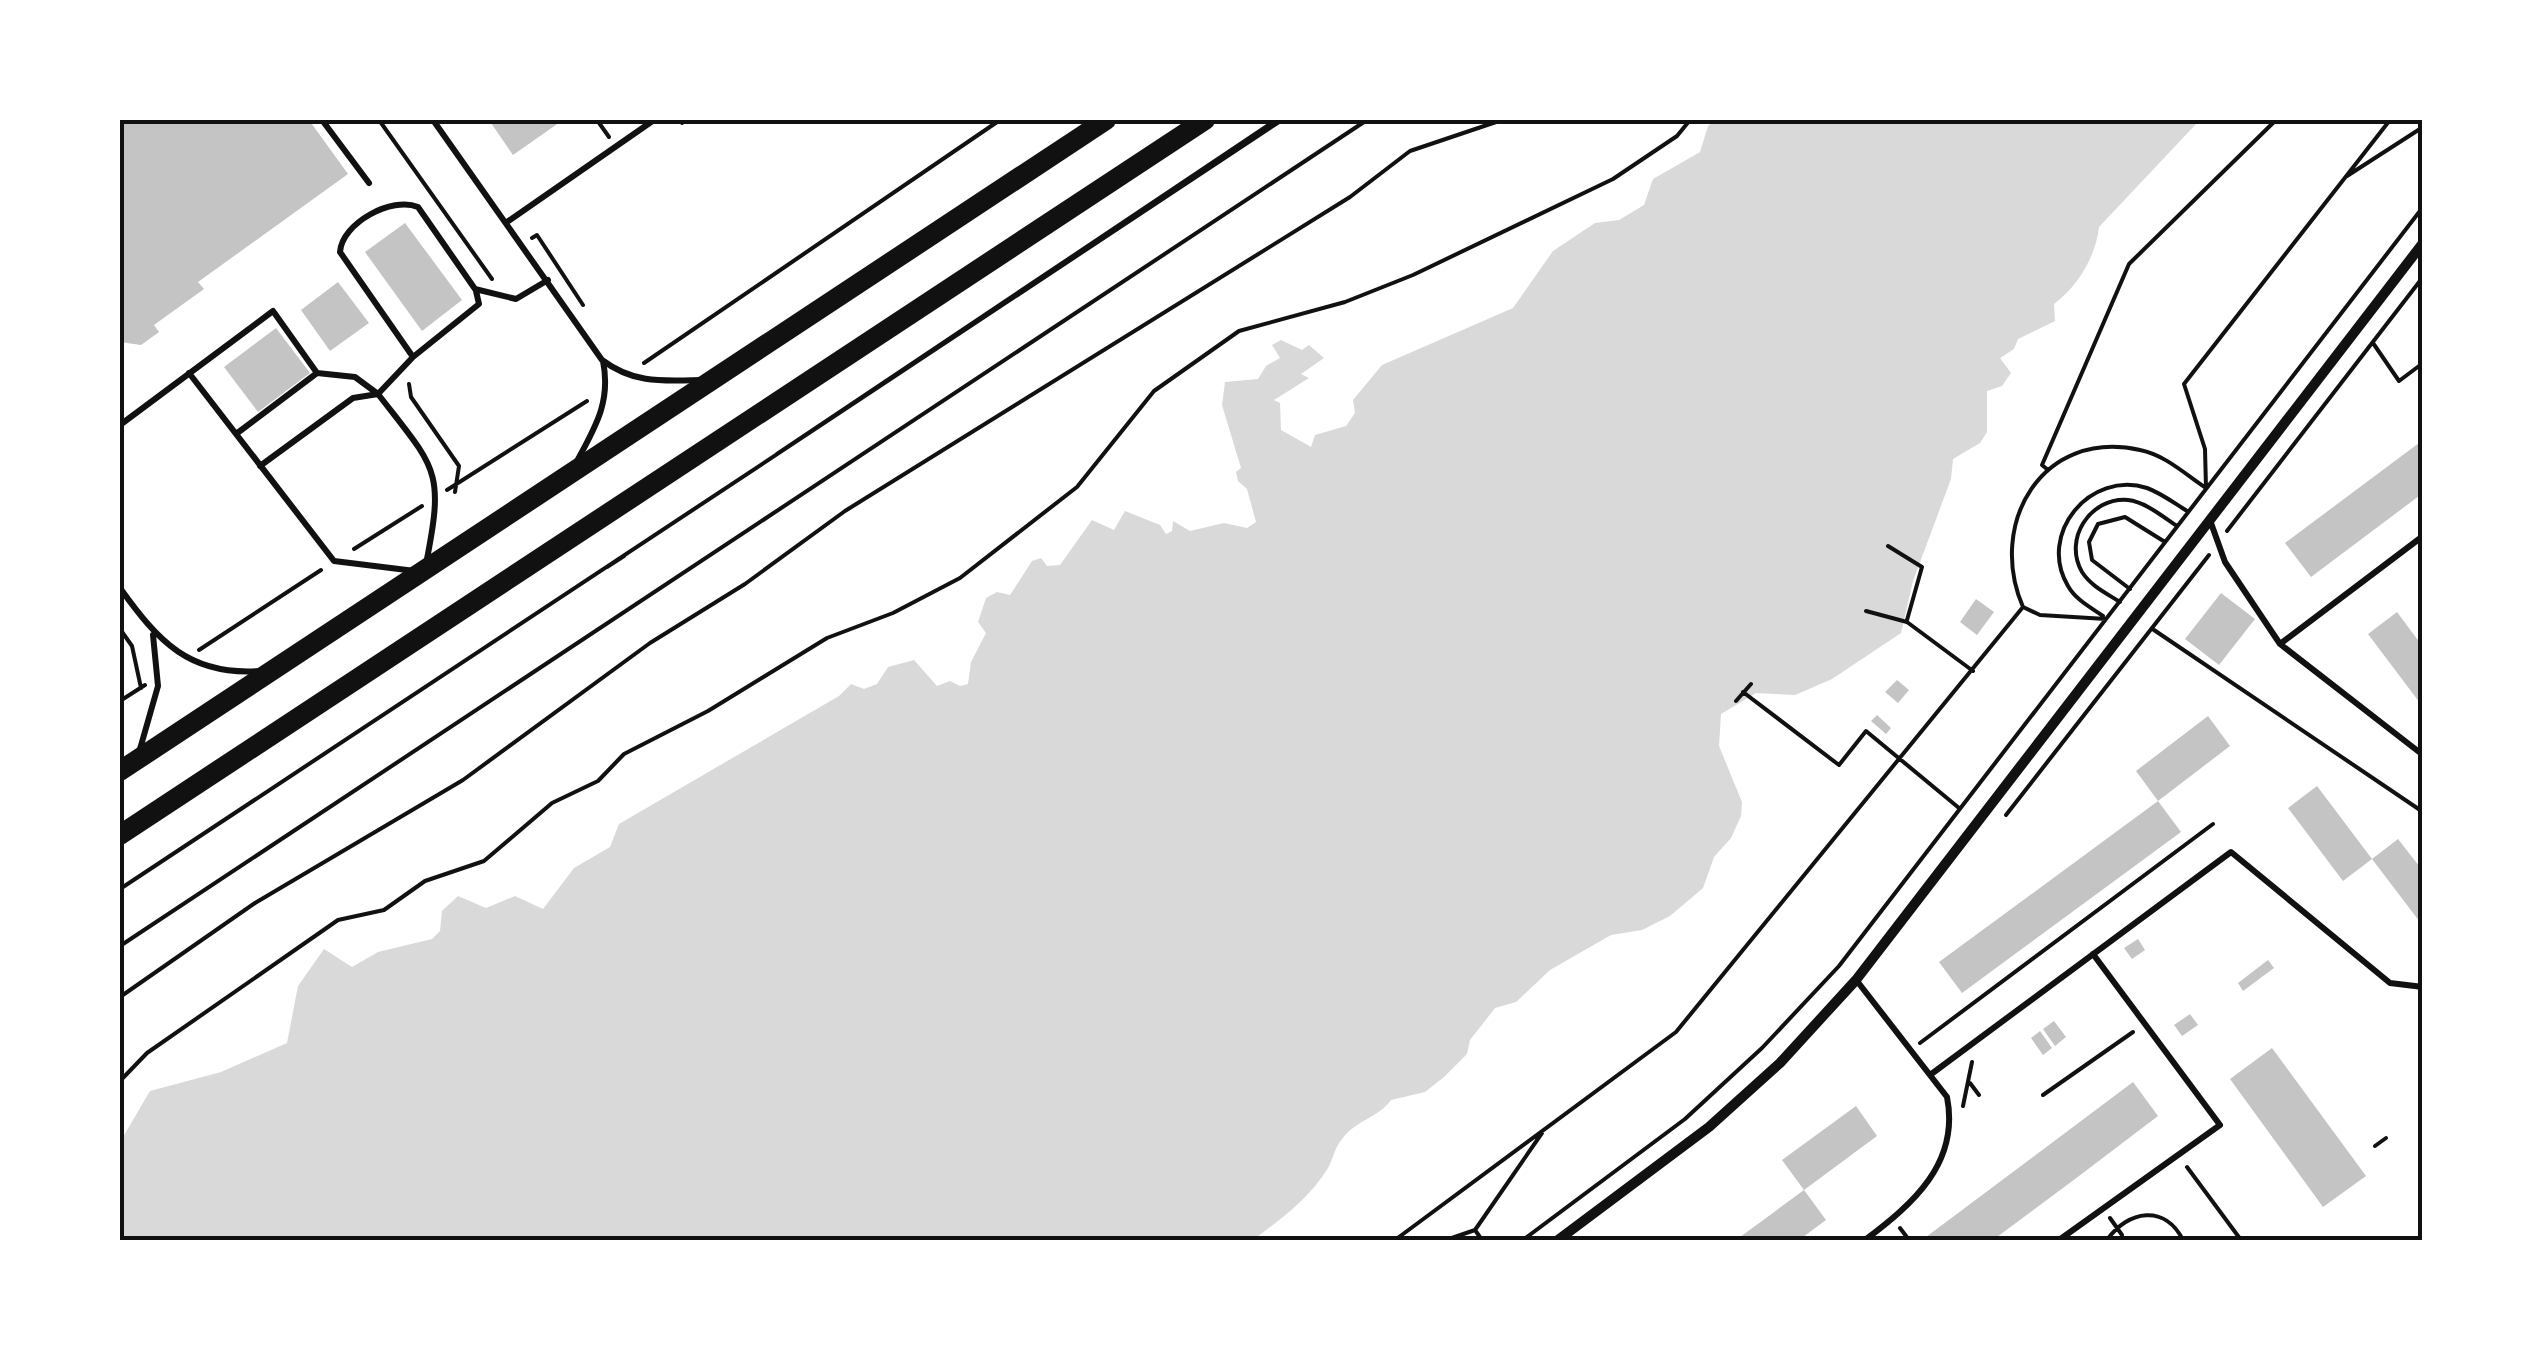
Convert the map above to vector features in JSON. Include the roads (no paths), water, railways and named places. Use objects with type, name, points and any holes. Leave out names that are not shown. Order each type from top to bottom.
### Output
[{"type":"main road","points":[[127,767],[1106,120]]},
{"type":"main road","points":[[120,835],[1205,120]]},
{"type":"street","points":[[1558,1240],[1709,1126],[1780,1062],[1856,980],[2423,243]]},
{"type":"lane","points":[[322,120],[369,183]]},
{"type":"lane","points":[[432,120],[602,360],[625,377],[655,382],[718,380]]},
{"type":"lane","points":[[507,222],[654,120]]},
{"type":"lane","points":[[260,466],[353,398],[378,394],[413,357],[479,304],[476,290],[418,207],[410,204],[383,208],[345,236],[341,244],[343,261],[413,357]]},
{"type":"lane","points":[[476,290],[516,299],[548,280]]},
{"type":"lane","points":[[120,424],[273,312],[317,373]]},
{"type":"lane","points":[[569,477],[600,418],[608,388],[602,360]]},
{"type":"lane","points":[[189,373],[260,466],[334,561],[424,572],[436,497],[427,458],[378,394],[355,378],[317,373],[236,434]]},
{"type":"lane","points":[[2211,523],[2226,562],[2280,644],[2423,755]]},
{"type":"lane","points":[[2280,644],[2423,536]]},
{"type":"lane","points":[[120,588],[152,634],[186,658],[222,668],[274,670]]},
{"type":"lane","points":[[127,767],[155,709],[159,676],[152,634]]},
{"type":"lane","points":[[1930,1076],[2231,852],[2390,983],[2423,987]]},
{"type":"lane","points":[[2059,1240],[2220,1125],[2093,954]]},
{"type":"lane","points":[[1856,980],[1947,1097],[1951,1118],[1948,1146],[1913,1204],[1865,1240]]}]
